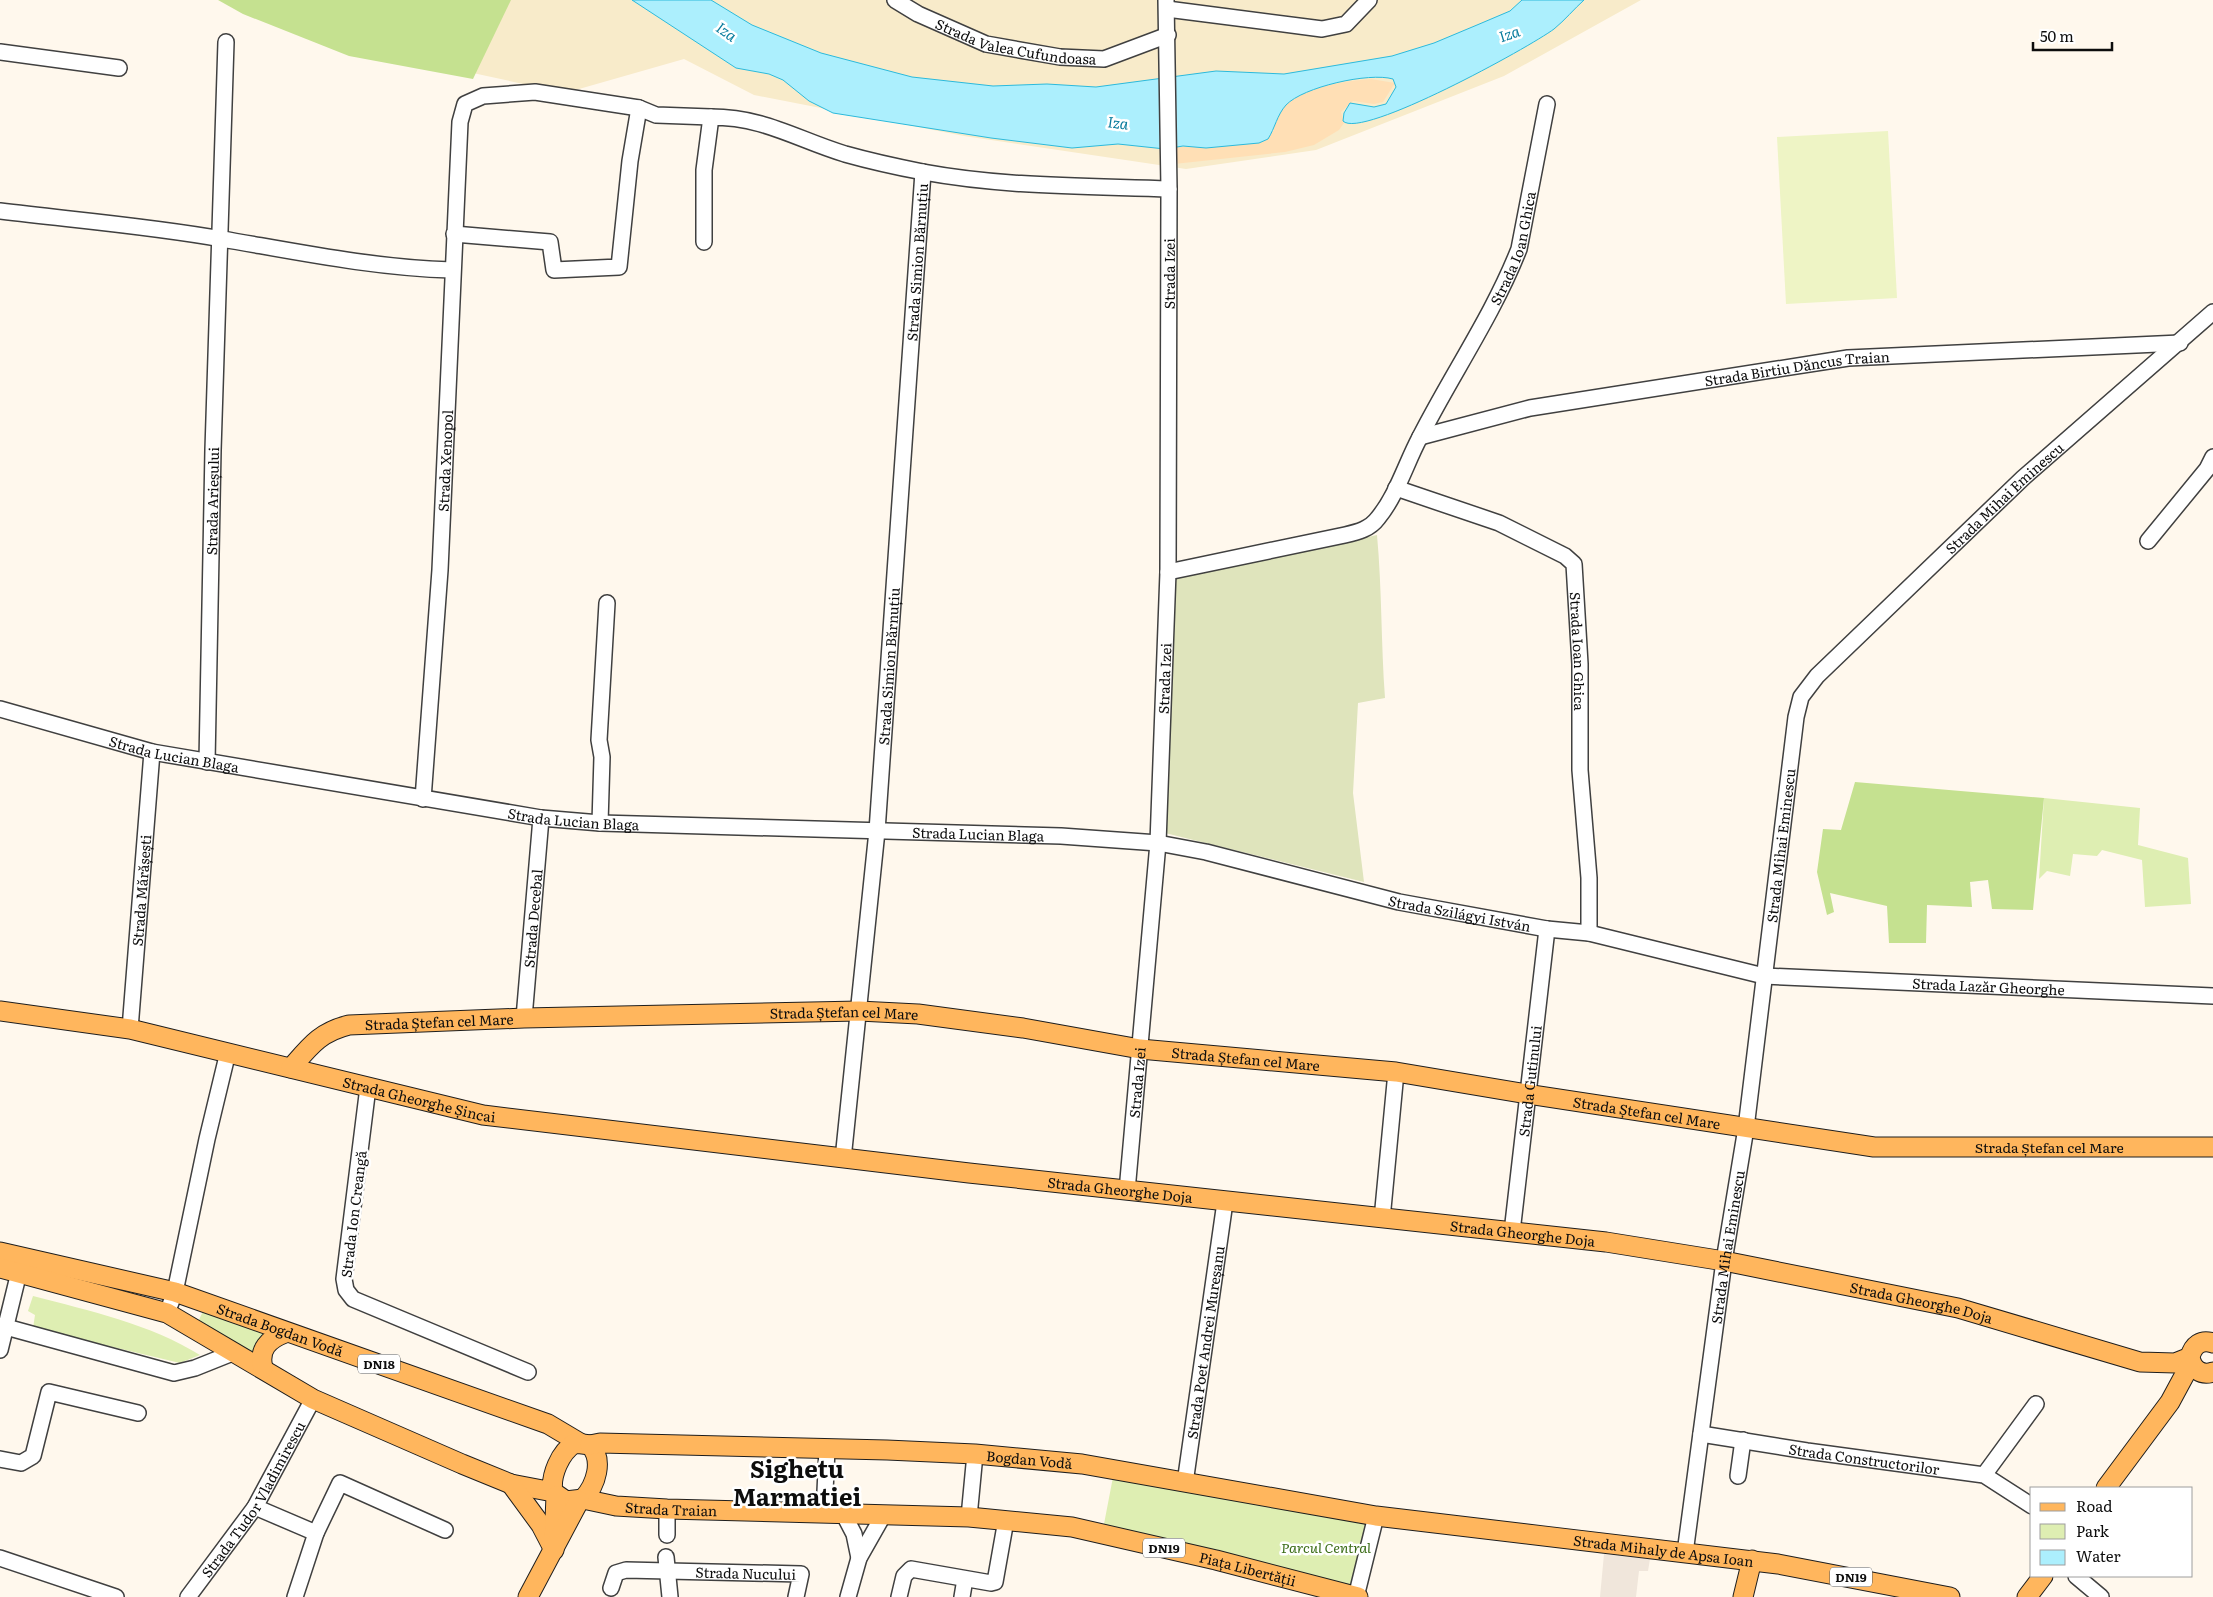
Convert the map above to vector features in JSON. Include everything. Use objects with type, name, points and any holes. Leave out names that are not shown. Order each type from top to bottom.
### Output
[{"type":"main road","name":"Strada Gheorghe Șincai","points":[[0,1011],[130,1029],[483,1115],[844,1159]]},
{"type":"main road","name":"Strada Ștefan cel Mare","points":[[291,1068],[319,1038],[331,1029],[349,1025],[524,1018],[859,1011],[937,1016],[1023,1028],[1140,1049],[1396,1072],[1874,1147],[2213,1147]]},
{"type":"main road","name":"Strada Gheorghe Doja","points":[[844,1159],[1606,1242],[1724,1261],[1958,1308],[2140,1362],[2174,1363],[2190,1360]]},
{"type":"main road","name":"Strada Bogdan Vodă","points":[[0,1252],[20,1265],[168,1312],[313,1399]]},
{"type":"main road","name":"Strada Bogdan Vodă","points":[[0,1268],[20,1265],[175,1292],[548,1424],[585,1444]]},
{"type":"main road","points":[[263,1368],[261,1359],[263,1349],[271,1339],[285,1332]]},
{"type":"main road","points":[[2170,1402],[2190,1360],[2193,1348],[2198,1344],[2213,1342]]},
{"type":"main road","points":[[2190,1360],[2195,1369],[2202,1373],[2212,1372]]},
{"type":"main road","points":[[2107,1487],[2170,1402],[2188,1385],[2212,1372]]},
{"type":"main road","name":"DN18","points":[[313,1399],[426,1450],[511,1484],[555,1494]]},
{"type":"main road","name":"DN19","points":[[585,1444],[975,1454]]},
{"type":"main road","points":[[528,1597],[554,1550],[581,1500],[591,1486],[598,1466],[598,1457],[585,1444],[571,1446],[565,1451],[554,1478],[554,1550]]},
{"type":"main road","name":"Bogdan Vodă","points":[[975,1454],[1082,1464],[1185,1483]]},
{"type":"main road","name":"DN19","points":[[1185,1483],[1376,1516]]},
{"type":"main road","points":[[511,1484],[541,1525],[554,1550]]},
{"type":"main road","points":[[555,1494],[566,1501],[581,1500]]},
{"type":"main road","name":"Strada Traian","points":[[581,1500],[616,1506],[667,1510],[969,1517]]},
{"type":"main road","name":"Strada Mihaly de Apsa Ioan","points":[[1376,1516],[1752,1560],[1860,1578],[1950,1597]]},
{"type":"main road","name":"Piața Libertății","points":[[969,1517],[1072,1527],[1304,1590],[1357,1597]]},
{"type":"main road","points":[[1743,1597],[1752,1560]]},
{"type":"main road","points":[[2027,1597],[2042,1577]]},
{"type":"street","name":"Strada Valea Cufundoasa","points":[[895,0],[918,14],[986,44],[1060,57],[1104,60],[1168,35]]},
{"type":"street","points":[[1168,35],[1167,5],[1322,29],[1346,24],[1369,0]]},
{"type":"street","name":"Strada Izei","points":[[1127,1191],[1158,843],[1168,572],[1168,35]]},
{"type":"street","name":"Strada Arieșului","points":[[207,762],[213,450],[226,42]]},
{"type":"street","points":[[0,52],[119,68]]},
{"type":"street","name":"Strada Xenopol","points":[[423,799],[440,570],[460,122],[465,104],[483,96],[535,92],[640,108]]},
{"type":"street","name":"Strada Ioan Ghica","points":[[1168,572],[1300,546],[1365,530],[1378,519],[1396,488],[1420,437],[1500,293],[1519,249],[1547,104]]},
{"type":"street","points":[[454,234],[550,242],[554,270],[619,267],[630,161],[640,108],[656,114],[732,117],[763,123],[845,154],[922,172],[988,181],[1169,189]]},
{"type":"street","points":[[704,242],[704,170],[711,117]]},
{"type":"street","name":"Strada Simion Bărnuțiu","points":[[844,1159],[877,831],[922,172]]},
{"type":"street","points":[[0,211],[221,238],[346,259],[420,269],[452,270]]},
{"type":"street","name":"Strada Mihai Eminescu","points":[[1685,1553],[1724,1261],[1746,1128],[1796,717],[1801,697],[1817,676],[2024,478],[2180,343],[2213,312]]},
{"type":"street","name":"Strada Birtiu Dăncus Traian","points":[[1420,437],[1530,408],[1848,358],[2180,343]]},
{"type":"street","points":[[2148,541],[2207,469],[2213,458]]},
{"type":"street","name":"Strada Ioan Ghica","points":[[1396,488],[1498,524],[1565,556],[1574,564],[1580,664],[1580,770],[1590,878],[1589,933]]},
{"type":"street","points":[[600,823],[602,757],[599,740],[607,604]]},
{"type":"street","name":"Strada Lucian Blaga","points":[[0,709],[152,752],[541,818],[600,823],[1061,836],[1158,843]]},
{"type":"street","name":"Strada Mărășești","points":[[130,1029],[152,752]]},
{"type":"street","name":"Strada Decebal","points":[[524,1018],[541,818]]},
{"type":"street","name":"Strada Szilágyi István","points":[[1158,843],[1206,852],[1398,902],[1547,929],[1589,933],[1764,976]]},
{"type":"street","name":"Strada Gutinului","points":[[1512,1232],[1547,929]]},
{"type":"street","name":"Strada Lazăr Gheorghe","points":[[1764,976],[2213,996]]},
{"type":"street","points":[[168,1312],[175,1292],[207,1139],[228,1052]]},
{"type":"street","points":[[1382,1219],[1396,1072]]},
{"type":"street","name":"Strada Ion Creangă","points":[[368,1087],[344,1279],[346,1290],[353,1299],[528,1372]]},
{"type":"street","name":"Strada Poet Andrei Mureșanu","points":[[1185,1483],[1225,1202]]},
{"type":"street","points":[[0,1350],[20,1265]]},
{"type":"street","points":[[6,1327],[174,1373],[195,1368],[235,1352]]},
{"type":"street","points":[[0,1459],[21,1463],[33,1456],[49,1392],[138,1413]]},
{"type":"street","name":"Strada Tudor Vladimirescu","points":[[188,1597],[255,1507],[313,1399]]},
{"type":"street","points":[[1984,1475],[2036,1404]]},
{"type":"street","name":"Strada Constructorilor","points":[[1701,1434],[1807,1451],[1984,1475],[2030,1505]]},
{"type":"street","points":[[1738,1476],[1743,1440]]},
{"type":"street","points":[[828,1449],[833,1513],[854,1534],[859,1558]]},
{"type":"street","points":[[969,1517],[975,1454]]},
{"type":"street","points":[[295,1597],[316,1533],[340,1483],[445,1530]]},
{"type":"street","points":[[255,1507],[316,1533]]},
{"type":"street","points":[[667,1510],[667,1535]]},
{"type":"street","points":[[848,1597],[859,1558],[884,1514]]},
{"type":"street","name":"Piața Libertății","points":[[1357,1597],[1376,1516]]},
{"type":"street","points":[[899,1597],[904,1576],[911,1569],[991,1583],[995,1582],[1006,1520]]},
{"type":"street","points":[[0,1558],[111,1596]]},
{"type":"street","points":[[667,1564],[670,1597]]},
{"type":"street","name":"Strada Nucului","points":[[610,1588],[616,1573],[667,1564],[801,1574],[796,1597]]},
{"type":"street","points":[[2077,1577],[2100,1597]]},
{"type":"street","points":[[962,1597],[965,1578]]},
{"type":"shaded area","points":[[258,0],[1641,0],[1504,76],[1316,150],[1186,169],[964,136],[754,95],[684,59],[565,93],[394,56]]},
{"type":"shaded area","points":[[1604,1554],[1650,1559],[1648,1571],[1639,1571],[1636,1597],[1600,1597]]},
{"type":"green space","points":[[218,0],[511,0],[473,79],[349,56],[243,14]]},
{"type":"green space","points":[[1888,131],[1897,298],[1786,304],[1777,137]]},
{"type":"green space","points":[[1377,535],[1385,698],[1358,703],[1353,793],[1364,882],[1165,833],[1174,579]]},
{"type":"green space","points":[[1855,782],[2044,798],[2033,910],[1992,909],[1988,880],[1970,882],[1972,907],[1927,905],[1926,943],[1889,943],[1887,906],[1830,893],[1834,912],[1827,915],[1817,872],[1823,829],[1841,830]]},
{"type":"green space","points":[[2044,798],[2140,808],[2138,845],[2188,858],[2191,904],[2145,907],[2142,860],[2102,850],[2097,856],[2073,854],[2070,876],[2047,871],[2039,879]]},
{"type":"green space","points":[[33,1296],[98,1313],[140,1327],[181,1344],[200,1355],[180,1363],[33,1328],[35,1315],[28,1311]]},
{"type":"green space","points":[[204,1309],[268,1332],[258,1356],[197,1324]]},
{"type":"green space","name":"Parcul Central","points":[[1113,1477],[1221,1498],[1366,1520],[1352,1588],[1104,1524]]},
{"type":"sand","points":[[1371,79],[1395,83],[1383,102],[1374,104],[1353,101],[1341,112],[1344,123],[1339,130],[1314,145],[1285,152],[1174,164],[1177,147],[1201,147],[1273,132],[1283,108],[1298,96],[1328,85]]},
{"type":"water","name":"Iza","points":[[632,0],[711,0],[752,25],[821,53],[912,77],[993,86],[1047,84],[1096,87],[1216,71],[1284,74],[1392,56],[1434,43],[1510,11],[1522,0],[1584,0],[1554,29],[1513,54],[1446,89],[1380,117],[1356,123],[1343,121],[1344,113],[1350,103],[1374,107],[1386,104],[1396,87],[1393,79],[1382,77],[1353,79],[1321,87],[1294,98],[1283,109],[1268,139],[1259,143],[1206,148],[1183,146],[1165,149],[1118,144],[1072,148],[991,138],[833,113],[809,101],[783,80],[769,74],[736,68]]},
{"type":"district","name":"Sighetu Marmatiei","points":[[797,1481]]}]
